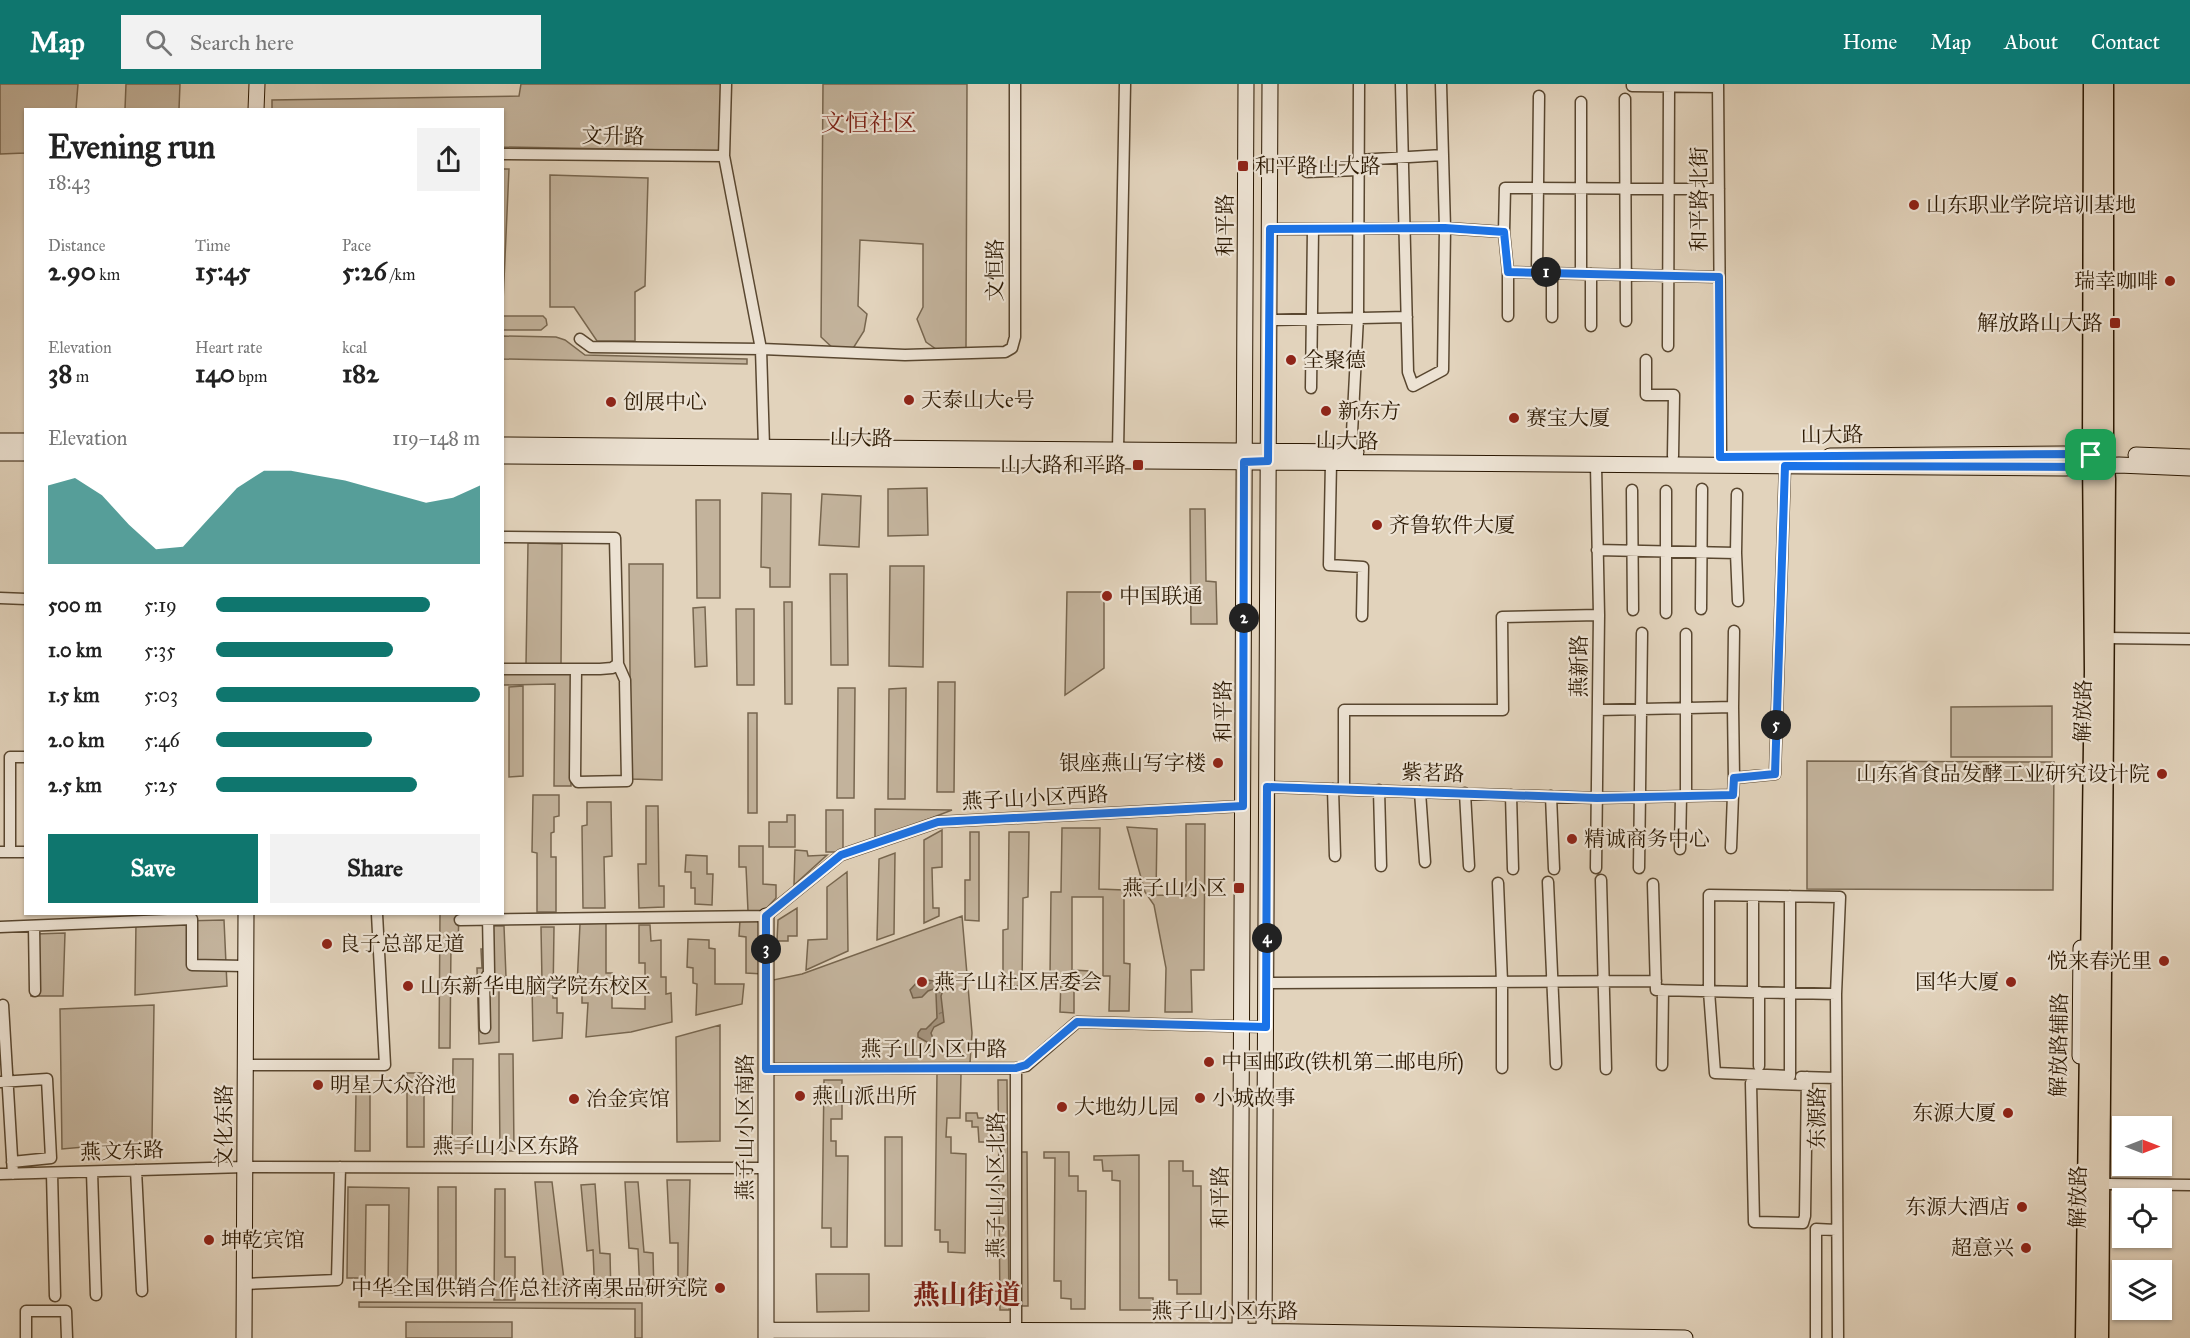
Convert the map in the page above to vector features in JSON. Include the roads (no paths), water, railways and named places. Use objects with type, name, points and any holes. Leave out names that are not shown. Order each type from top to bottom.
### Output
[{"type":"main road","points":[[256,108],[257,84]]},
{"type":"main road","name":"和平路","points":[[1240,1335],[1246,84]]},
{"type":"main road","points":[[1264,1335],[1270,84]]},
{"type":"main road","points":[[2085,84],[2099,357]]},
{"type":"main road","name":"解放路","points":[[2092,84],[2099,357]]},
{"type":"main road","name":"解放路","points":[[2100,1338],[2098,461],[2105,84]]},
{"type":"main road","points":[[2112,84],[2112,322]]},
{"type":"main road","points":[[0,441],[24,441]]},
{"type":"main road","name":"山大路","points":[[504,445],[1118,450],[1244,457]]},
{"type":"main road","name":"山大路","points":[[504,456],[1244,457],[1351,452],[2098,461],[2190,468]]},
{"type":"main road","points":[[0,453],[24,453]]},
{"type":"main road","name":"山大路","points":[[1268,456],[1331,462],[1785,466],[2098,461],[2190,457]]},
{"type":"main road","name":"解放路","points":[[2084,1338],[2099,676],[2106,638],[2098,461]]},
{"type":"main road","points":[[2099,676],[2109,1184],[2108,1338]]},
{"type":"main road","name":"解放路辅路","points":[[2076,1338],[2099,676]]},
{"type":"main road","name":"文化东路","points":[[244,1338],[246,915]]},
{"type":"main road","name":"燕子山小区南路","points":[[766,916],[766,1334]]},
{"type":"main road","name":"燕子山小区东路","points":[[766,1334],[1685,1338]]},
{"type":"street","points":[[726,84],[724,156],[761,349],[764,447]]},
{"type":"street","name":"文恒路","points":[[761,349],[905,355],[996,353],[1012,348],[1015,336],[1015,84]]},
{"type":"street","points":[[1118,450],[1125,84]]},
{"type":"street","points":[[1351,452],[1358,317],[1359,84]]},
{"type":"street","points":[[1401,84],[1408,372],[1413,386],[1443,370],[1445,228],[1441,84]]},
{"type":"street","points":[[1632,84],[1632,86],[1718,85]]},
{"type":"street","points":[[1668,346],[1668,189],[1672,85]]},
{"type":"street","name":"和平路北街","points":[[1718,85],[1720,457]]},
{"type":"street","points":[[1537,272],[1539,96]]},
{"type":"street","points":[[1625,99],[1626,321]]},
{"type":"street","points":[[1581,102],[1581,188],[1591,326]]},
{"type":"street","name":"文升路","points":[[504,154],[724,156]]},
{"type":"street","points":[[1307,172],[1403,157],[1443,155]]},
{"type":"street","points":[[1508,316],[1508,272],[1504,232],[1506,188],[1719,189]]},
{"type":"street","points":[[1270,229],[1445,228],[1504,232]]},
{"type":"street","points":[[1311,388],[1313,229]]},
{"type":"street","points":[[1508,272],[1719,277]]},
{"type":"street","points":[[1552,273],[1552,317]]},
{"type":"street","points":[[1269,320],[1407,316]]},
{"type":"street","points":[[580,339],[591,347],[761,349]]},
{"type":"street","points":[[1646,360],[1646,394],[1674,395],[1673,456]]},
{"type":"street","points":[[1331,462],[1329,565],[1363,567],[1362,616]]},
{"type":"street","name":"燕新路","points":[[1596,465],[1599,615],[1596,868]]},
{"type":"street","points":[[1734,778],[1775,774],[1785,466]]},
{"type":"street","points":[[1701,609],[1702,489]]},
{"type":"street","points":[[1632,490],[1633,610]]},
{"type":"street","points":[[1666,491],[1666,613]]},
{"type":"street","points":[[1737,494],[1738,601]]},
{"type":"street","points":[[504,537],[615,537],[618,664],[625,680],[627,781],[578,782],[575,778],[576,669]]},
{"type":"street","points":[[1597,550],[1736,554]]},
{"type":"street","points":[[0,598],[24,599]]},
{"type":"street","points":[[1335,856],[1344,710],[1503,710],[1502,617],[1599,615]]},
{"type":"street","points":[[1731,848],[1734,778],[1734,631]]},
{"type":"street","points":[[1640,868],[1642,633]]},
{"type":"street","points":[[1680,849],[1684,796],[1686,634]]},
{"type":"street","points":[[2106,638],[2190,639]]},
{"type":"street","points":[[504,669],[612,668],[618,664]]},
{"type":"street","points":[[1598,710],[1733,707]]},
{"type":"street","points":[[24,757],[5,757],[5,852],[24,852]]},
{"type":"street","name":"紫茗路","points":[[1267,787],[1597,798],[1733,795]]},
{"type":"street","points":[[1379,790],[1381,866]]},
{"type":"street","points":[[1420,792],[1425,862]]},
{"type":"street","points":[[1465,793],[1469,866]]},
{"type":"street","points":[[1511,795],[1513,869]]},
{"type":"street","points":[[1551,796],[1554,869]]},
{"type":"street","name":"燕子山小区西路","points":[[766,916],[841,855],[938,822],[1243,806]]},
{"type":"street","points":[[1600,880],[1606,1069]]},
{"type":"street","points":[[1548,882],[1556,1064]]},
{"type":"street","points":[[1498,883],[1502,982],[1502,1068]]},
{"type":"street","points":[[1653,884],[1662,1065]]},
{"type":"street","points":[[1790,1076],[1790,896],[1709,895],[1709,991],[1715,1072],[1790,1076],[1807,1081]]},
{"type":"street","points":[[1753,896],[1759,1066]]},
{"type":"street","name":"东源路","points":[[1790,896],[1840,897],[1836,994],[1838,1338]]},
{"type":"street","points":[[245,1065],[385,1065],[377,915]]},
{"type":"street","points":[[460,921],[488,917],[766,916]]},
{"type":"street","points":[[485,1028],[484,980],[489,973],[488,917]]},
{"type":"street","points":[[0,927],[192,919],[192,965],[246,966]]},
{"type":"street","points":[[34,926],[35,991]]},
{"type":"street","points":[[1266,982],[1603,981],[1709,991],[1836,994]]},
{"type":"street","points":[[3,1005],[4,1082],[13,1174]]},
{"type":"street","name":"燕子山小区中路","points":[[766,1069],[1016,1068],[1026,1065],[1077,1022],[1266,1027]]},
{"type":"street","name":"燕子山小区北路","points":[[1016,1068],[1016,1334]]},
{"type":"street","points":[[1807,1081],[1806,1216],[1803,1223],[1754,1222],[1751,1083],[1836,1078]]},
{"type":"street","points":[[0,1156],[51,1158],[47,1079],[4,1082]]},
{"type":"street","name":"燕子山小区东路","points":[[245,1167],[766,1168]]},
{"type":"street","name":"燕文东路","points":[[0,1174],[245,1167]]},
{"type":"street","points":[[244,1284],[337,1280],[340,1167]]},
{"type":"street","points":[[136,1170],[142,1291]]},
{"type":"street","points":[[92,1172],[96,1295]]},
{"type":"street","points":[[52,1173],[55,1296]]},
{"type":"street","points":[[2109,1184],[2190,1185]]},
{"type":"street","points":[[1816,1338],[1816,1229],[1836,1230]]},
{"type":"street","points":[[26,1338],[26,1311],[66,1311],[67,1338]]},
{"type":"water","points":[[920,979],[941,982],[944,987],[941,996],[944,1022],[934,1027],[931,1033],[936,1047],[928,1049],[927,1042],[918,1037],[918,1033],[921,1029],[926,1029],[937,1018],[936,994],[939,987],[928,991],[922,997],[913,998],[910,990]]},
{"type":"place","name":"和平路山大路","points":[[1243,166]]},
{"type":"place","name":"山东职业学院培训基地","points":[[1914,205]]},
{"type":"place","name":"瑞幸咖啡","points":[[2170,281]]},
{"type":"place","name":"解放路山大路","points":[[2115,323]]},
{"type":"place","name":"全聚德","points":[[1291,360]]},
{"type":"place","name":"天泰山大e号","points":[[909,400]]},
{"type":"place","name":"创展中心","points":[[611,402]]},
{"type":"place","name":"新东方","points":[[1326,411]]},
{"type":"place","name":"赛宝大厦","points":[[1514,418]]},
{"type":"place","name":"山大路和平路","points":[[1138,465]]},
{"type":"place","name":"齐鲁软件大厦","points":[[1377,525]]},
{"type":"place","name":"中国联通","points":[[1107,596]]},
{"type":"place","name":"银座燕山写字楼","points":[[1218,763]]},
{"type":"place","name":"山东省食品发酵工业研究设计院","points":[[2162,774]]},
{"type":"place","name":"精诚商务中心","points":[[1572,839]]},
{"type":"place","name":"燕子山小区","points":[[1239,888]]},
{"type":"place","name":"良子总部足道","points":[[327,944]]},
{"type":"place","name":"悦来春光里","points":[[2164,961]]},
{"type":"place","name":"燕子山社区居委会","points":[[922,982]]},
{"type":"place","name":"国华大厦","points":[[2011,982]]},
{"type":"place","name":"山东新华电脑学院东校区","points":[[408,986]]},
{"type":"place","name":"中国邮政(铁机第二邮电所)","points":[[1209,1062]]},
{"type":"place","name":"明星大众浴池","points":[[318,1085]]},
{"type":"place","name":"燕山派出所","points":[[800,1096]]},
{"type":"place","name":"小城故事","points":[[1200,1098]]},
{"type":"place","name":"冶金宾馆","points":[[574,1099]]},
{"type":"place","name":"大地幼儿园","points":[[1062,1107]]},
{"type":"place","name":"东源大厦","points":[[2008,1113]]},
{"type":"place","name":"东源大酒店","points":[[2022,1207]]},
{"type":"place","name":"坤乾宾馆","points":[[209,1240]]},
{"type":"place","name":"超意兴","points":[[2026,1248]]},
{"type":"place","name":"中华全国供销合作总社济南果品研究院","points":[[720,1288]]},
{"type":"district","name":"文恒社区","points":[[869,123]]},
{"type":"district","name":"燕山街道","points":[[967,1295]]}]
